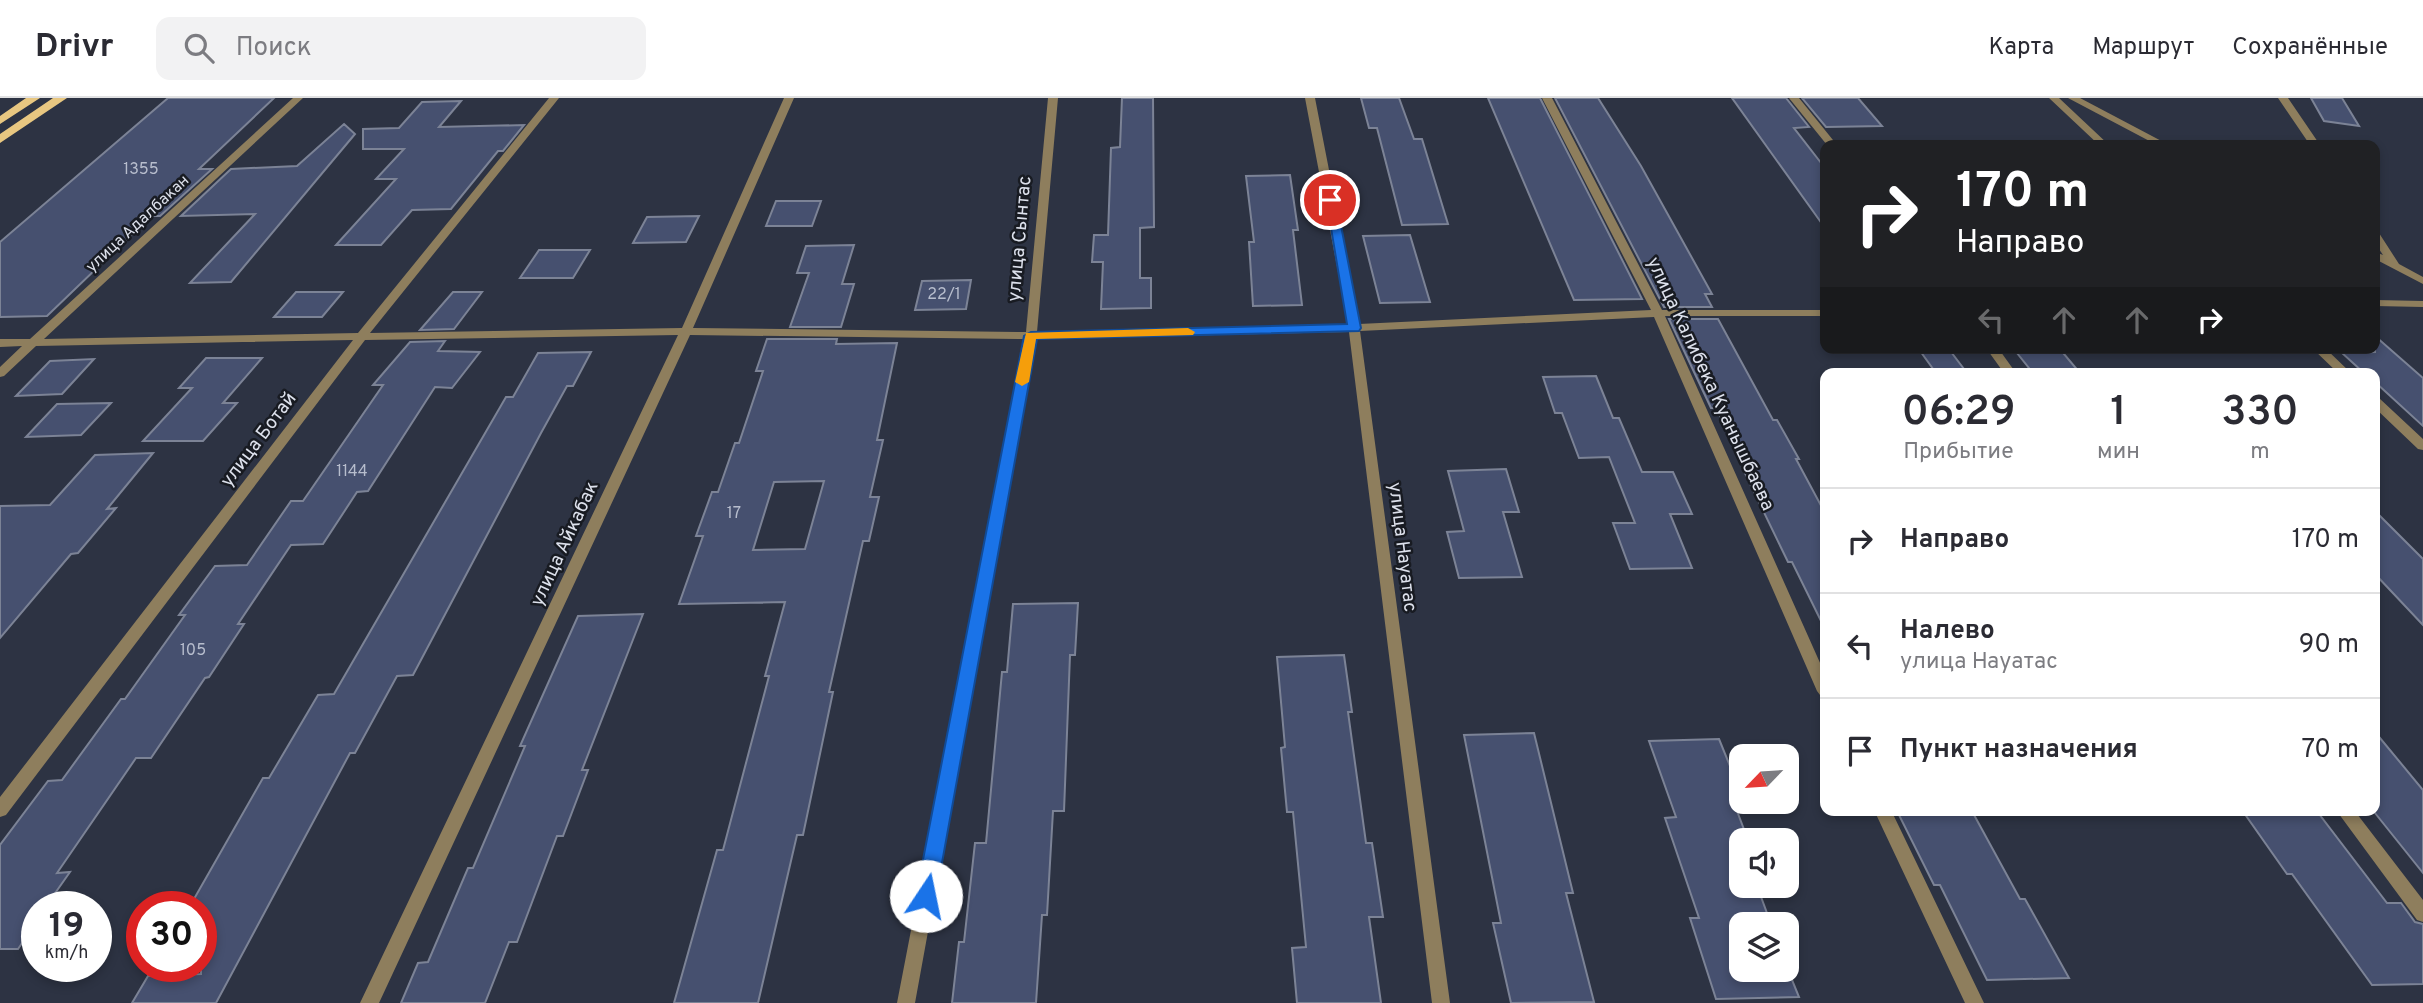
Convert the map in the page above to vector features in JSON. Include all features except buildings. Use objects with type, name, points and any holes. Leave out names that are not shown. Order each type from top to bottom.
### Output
[{"type":"main road","points":[[0,121],[34,98]]},
{"type":"main road","points":[[0,139],[61,98]]},
{"type":"street","name":"улица Адалбакан","points":[[0,373],[298,98]]},
{"type":"street","name":"улица Ботай","points":[[0,810],[362,336],[554,98]]},
{"type":"street","name":"улица Айкабак","points":[[369,1003],[687,331],[789,98]]},
{"type":"street","name":"улица Сынтас","points":[[906,1003],[1031,336],[1053,98]]},
{"type":"street","name":"улица Науатас","points":[[1310,98],[1354,328],[1441,1003]]},
{"type":"street","name":"улица Калибека Куанышбаева","points":[[1547,98],[1658,313],[1820,680]]},
{"type":"street","points":[[1794,98],[1828,140]]},
{"type":"street","points":[[2054,98],[2099,140]]},
{"type":"street","points":[[2073,98],[2154,140]]},
{"type":"street","points":[[2283,98],[2312,140]]},
{"type":"street","points":[[2380,242],[2395,265]]},
{"type":"street","points":[[2380,257],[2423,281]]},
{"type":"street","points":[[2380,303],[2423,304]]},
{"type":"street","points":[[0,343],[687,331],[1031,336],[1354,328],[1658,313],[1820,313]]},
{"type":"street","points":[[2324,354],[2340,368]]},
{"type":"street","points":[[2380,406],[2423,446]]},
{"type":"street","points":[[1885,816],[1975,1003]]},
{"type":"street","points":[[2349,816],[2423,914]]},
{"type":"slow traffic","points":[[1022,382],[1031,336],[1188,332]]},
{"type":"route","points":[[926,896],[1031,336],[1354,328],[1330,200]]}]
